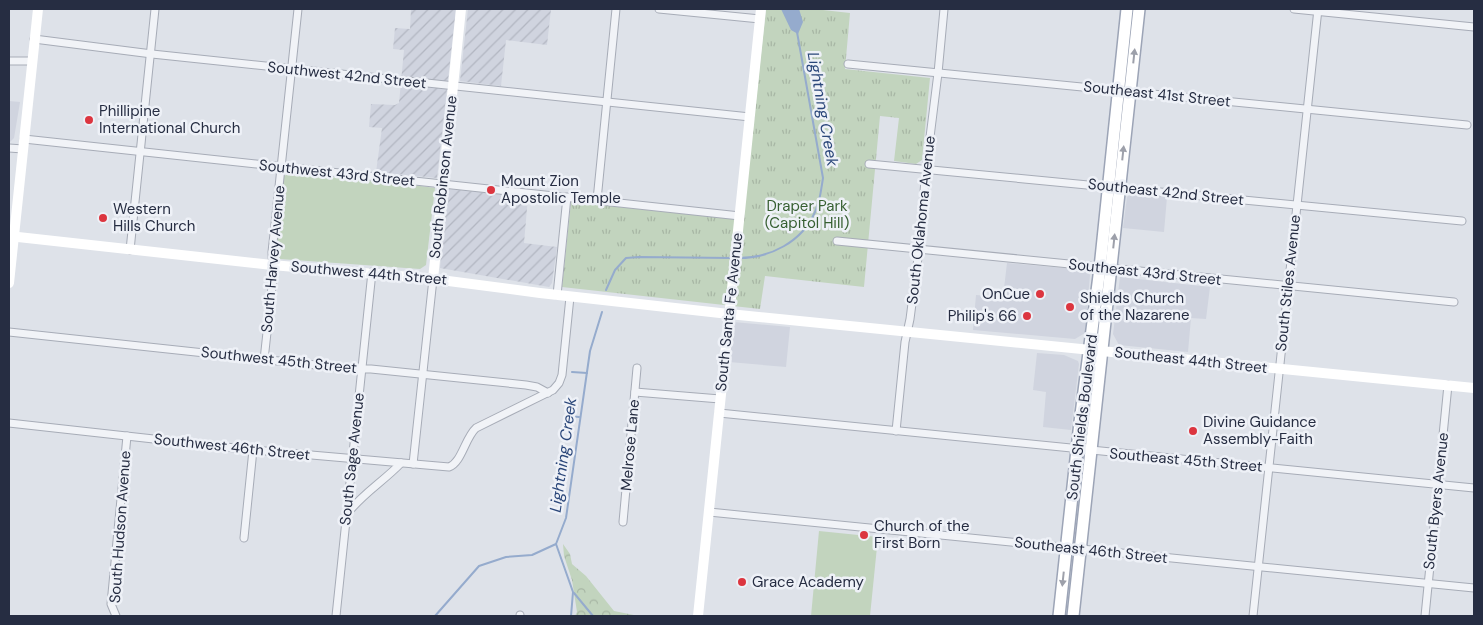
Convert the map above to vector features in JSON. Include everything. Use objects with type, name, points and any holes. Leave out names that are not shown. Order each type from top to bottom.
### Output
[{"type":"main road","points":[[9,283],[11,237],[38,9]]},
{"type":"main road","name":"South Robinson Avenue","points":[[433,279],[461,9]]},
{"type":"main road","name":"South Shields Boulevard","points":[[1059,616],[1090,350],[1120,188],[1127,9]]},
{"type":"main road","name":"South Shields Boulevard","points":[[1074,616],[1102,351],[1108,187],[1139,9]]},
{"type":"main road","name":"South Santa Fe Avenue","points":[[698,616],[761,14]]},
{"type":"main road","name":"Southwest 44th Street","points":[[11,237],[272,264],[372,272],[570,297],[729,314]]},
{"type":"main road","name":"Southeast 44th Street","points":[[729,314],[1474,388]]},
{"type":"street","points":[[130,250],[156,9]]},
{"type":"street","name":"South Harvey Avenue","points":[[264,360],[273,277],[272,252],[298,9]]},
{"type":"street","points":[[597,200],[616,9]]},
{"type":"street","points":[[658,9],[761,14]]},
{"type":"street","name":"South Oklahoma Avenue","points":[[896,431],[919,250],[944,9]]},
{"type":"street","points":[[1294,9],[1474,27]]},
{"type":"street","name":"South Stiles Avenue","points":[[1253,616],[1318,10]]},
{"type":"street","name":"Southwest 42nd Street","points":[[34,39],[152,54],[750,117]]},
{"type":"street","points":[[9,61],[32,61]]},
{"type":"street","name":"Southeast 41st Street","points":[[848,64],[1467,126]]},
{"type":"street","name":"Southwest 43rd Street","points":[[9,148],[23,144],[142,151],[740,216]]},
{"type":"street","name":"Southeast 42nd Street","points":[[869,164],[1462,221]]},
{"type":"street","points":[[557,295],[567,197]]},
{"type":"street","name":"Southeast 43rd Street","points":[[837,241],[1454,302]]},
{"type":"street","name":"South Sage Avenue","points":[[336,616],[351,458],[372,272]]},
{"type":"street","name":"South Robinson Avenue","points":[[413,464],[433,279]]},
{"type":"street","points":[[548,393],[558,386],[562,375],[570,297]]},
{"type":"street","name":"Southwest 45th Street","points":[[9,332],[264,360],[526,385],[537,387],[548,393]]},
{"type":"street","name":"Melrose Lane","points":[[623,522],[636,368]]},
{"type":"street","name":"South Byers Avenue","points":[[1425,616],[1448,385]]},
{"type":"street","points":[[635,392],[720,400]]},
{"type":"street","name":"Southwest 46th Street","points":[[9,423],[253,450],[444,467],[455,464],[469,436],[476,428],[548,393]]},
{"type":"street","name":"Southeast 45th Street","points":[[719,413],[1474,488]]},
{"type":"street","name":"South Hudson Avenue","points":[[116,616],[112,604],[127,436]]},
{"type":"street","points":[[244,538],[253,450]]},
{"type":"street","points":[[346,515],[357,502],[389,476],[401,463]]},
{"type":"street","name":"Southeast 46th Street","points":[[709,512],[1474,588]]},
{"type":"shaded area","points":[[411,9],[456,9],[437,178],[376,172],[382,128],[369,127],[371,104],[395,105],[399,103],[404,50],[393,49],[395,28],[410,29]]},
{"type":"shaded area","points":[[468,9],[551,9],[547,45],[506,40],[501,86],[460,81]]},
{"type":"shaded area","points":[[9,101],[20,102],[14,138],[10,142]]},
{"type":"shaded area","points":[[448,189],[528,197],[524,243],[557,247],[552,283],[549,287],[440,268]]},
{"type":"shaded area","points":[[1131,194],[1167,197],[1164,232],[1123,228],[1127,197]]},
{"type":"shaded area","points":[[1007,263],[1086,270],[1090,275],[1085,333],[1075,339],[973,330],[976,295],[1003,297]]},
{"type":"shaded area","points":[[1120,277],[1210,287],[1206,319],[1191,318],[1188,352],[1119,345],[1113,334]]},
{"type":"shaded area","points":[[733,322],[790,327],[786,367],[729,362]]},
{"type":"shaded area","points":[[1037,353],[1064,355],[1078,361],[1071,430],[1043,427],[1046,392],[1033,390]]},
{"type":"green space","name":"Draper Park (Capitol Hill)","points":[[766,9],[814,9],[850,13],[845,69],[930,78],[922,160],[916,164],[894,161],[899,118],[880,116],[864,287],[765,276],[760,309],[562,287],[571,202],[743,220]]},
{"type":"green space","points":[[293,172],[435,188],[426,265],[420,269],[280,259],[276,253],[284,176]]},
{"type":"green space","points":[[819,531],[878,537],[870,616],[811,616]]},
{"type":"green space","points":[[563,544],[570,554],[572,564],[586,576],[614,611],[639,616],[575,616],[577,612],[572,580],[564,556]]},
{"type":"water","points":[[781,9],[799,9],[803,22],[798,34],[791,30]]},
{"type":"waterway","name":"Lightning Creek","points":[[739,258],[762,255],[784,246],[802,232],[817,208],[823,178],[797,32]]},
{"type":"waterway","name":"Lightning Creek","points":[[606,290],[615,270],[626,258],[732,258]]},
{"type":"waterway","name":"Lightning Creek","points":[[435,616],[479,566],[506,557],[532,555],[556,544],[566,518],[590,351],[602,312]]},
{"type":"waterway","points":[[572,372],[587,373]]},
{"type":"waterway","points":[[569,416],[579,417]]},
{"type":"waterway","points":[[556,544],[573,592],[571,616]]},
{"type":"waterway","points":[[574,593],[593,616]]},
{"type":"place","name":"Phillipine International Church","points":[[89,120]]},
{"type":"place","name":"Mount Zion Apostolic Temple","points":[[491,190]]},
{"type":"place","name":"Western Hills Church","points":[[103,218]]},
{"type":"place","name":"OnCue","points":[[1040,294]]},
{"type":"place","name":"Shields Church of the Nazarene","points":[[1070,307]]},
{"type":"place","name":"Philip's 66","points":[[1027,316]]},
{"type":"place","name":"Divine Guidance Assembly-Faith","points":[[1193,431]]},
{"type":"place","name":"Church of the First Born","points":[[864,535]]},
{"type":"place","name":"Grace Academy","points":[[742,582]]}]
